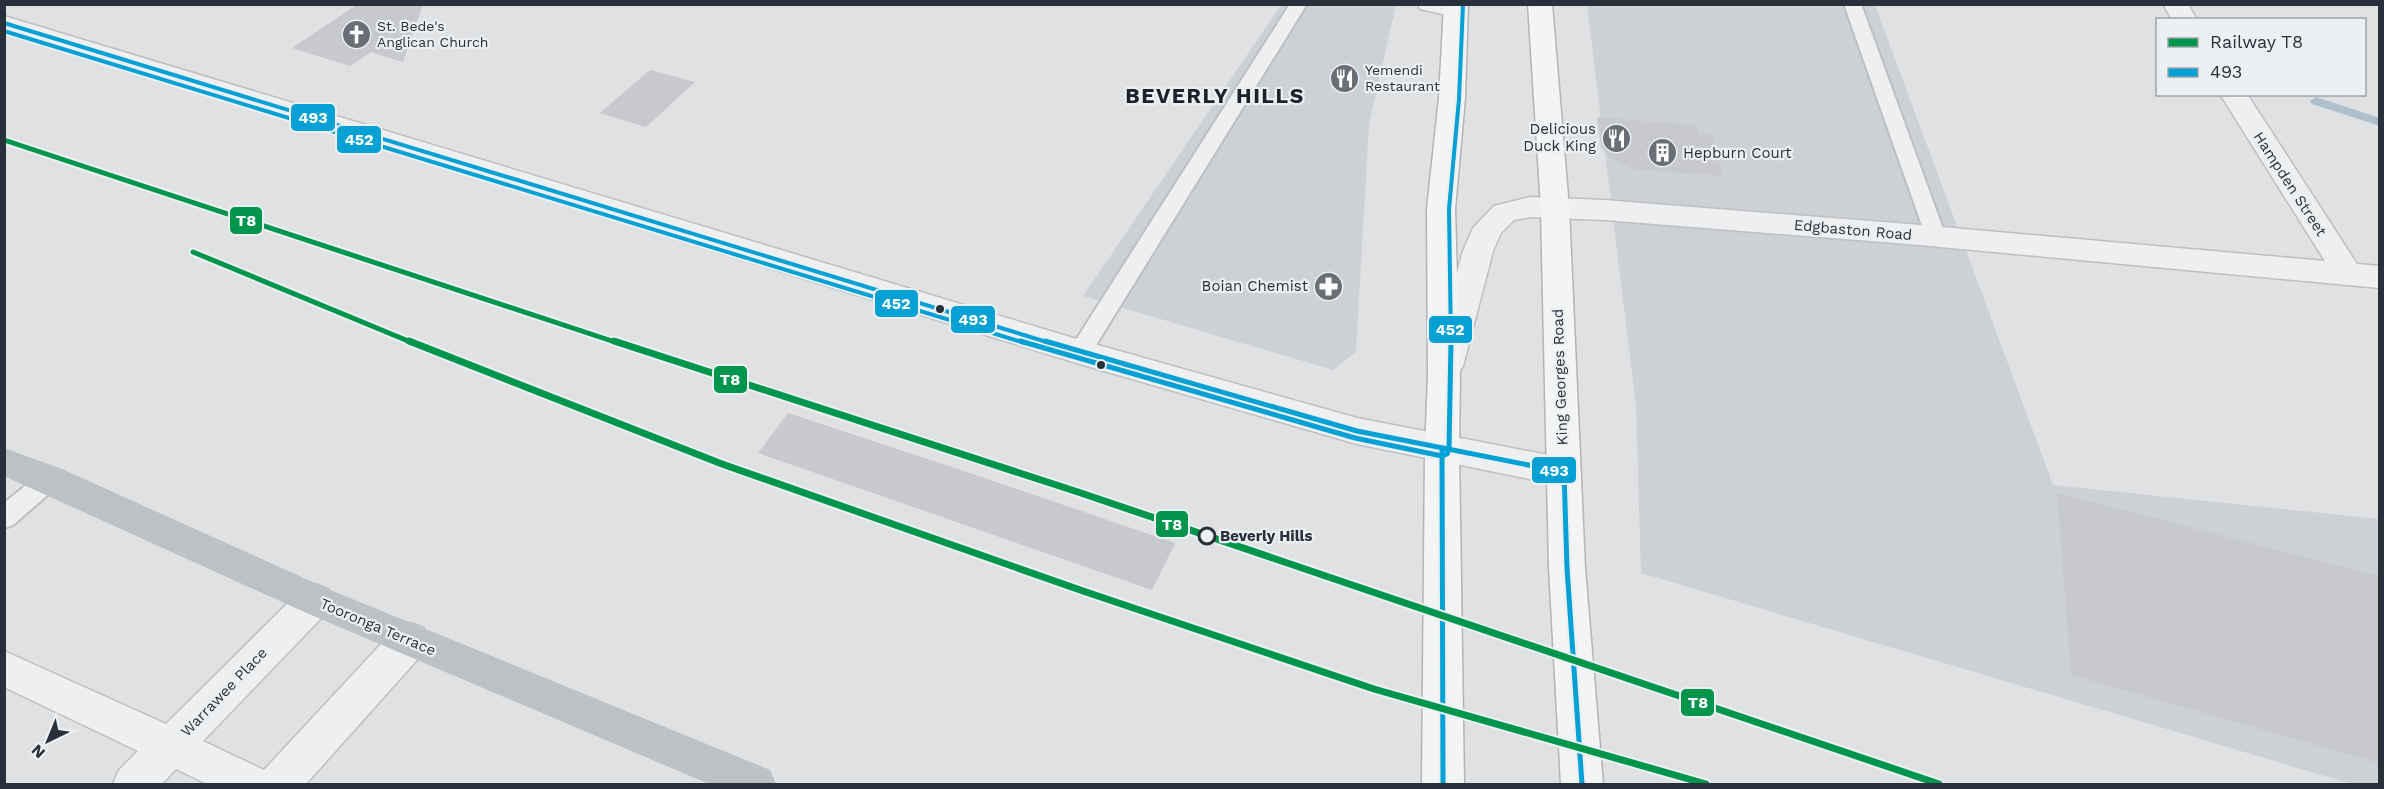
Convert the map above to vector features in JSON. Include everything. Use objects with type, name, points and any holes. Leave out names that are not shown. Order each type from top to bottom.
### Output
[{"type":"highway","name":"King Georges Road","points":[[1540,4],[1555,208],[1567,568],[1582,784]]},
{"type":"highway","points":[[1443,784],[1442,449],[1444,376],[1441,209],[1452,98],[1456,7]]},
{"type":"main road","name":"Tooronga Terrace","points":[[4,461],[50,479],[315,600],[741,782]]},
{"type":"street","points":[[1429,4],[1456,7]]},
{"type":"street","points":[[2175,4],[2184,18]]},
{"type":"street","points":[[4,23],[1080,352],[1357,431],[1564,472]]},
{"type":"street","name":"Hampden Street","points":[[2234,96],[2348,274]]},
{"type":"street","name":"Edgbaston Road","points":[[1444,376],[1478,251],[1488,228],[1504,213],[1515,209],[1555,208],[1936,237],[2379,277]]},
{"type":"street","name":"Warrawee Place","points":[[134,784],[315,600]]},
{"type":"street","points":[[279,784],[410,640]]},
{"type":"street","points":[[4,668],[250,784]]},
{"type":"lane","points":[[1080,352],[1299,4]]},
{"type":"lane","points":[[1852,4],[1936,237]]},
{"type":"lane","points":[[4,518],[50,479]]},
{"type":"shaded area","points":[[1281,5],[1396,5],[1369,124],[1356,352],[1333,370],[1083,296]]},
{"type":"shaded area","points":[[1587,5],[1875,5],[2053,485],[2379,519],[2379,784],[2352,784],[1641,573],[1636,406]]},
{"type":"building","name":"St. Bede's Anglican Church","points":[[358,4],[423,4],[403,62],[371,52],[350,66],[292,48]]},
{"type":"building","points":[[650,70],[695,82],[646,127],[600,113]]},
{"type":"building","name":"Hepburn Court","points":[[1597,117],[1696,125],[1699,134],[1713,135],[1722,176],[1633,169],[1613,160],[1601,147]]},
{"type":"building","points":[[788,413],[1175,543],[1152,590],[758,453]]},
{"type":"building","points":[[2057,493],[2379,576],[2379,763],[2071,675]]},
{"type":"waterway","points":[[2316,101],[2380,122]]},
{"type":"rail line","name":"T8","points":[[4,140],[416,277],[1078,492],[1939,784]]},
{"type":"rail line","name":"T8","points":[[193,252],[457,361],[722,464],[1083,591],[1374,689],[1706,784]]},
{"type":"transit line","name":"452","points":[[4,31],[1078,359],[1355,438],[1442,456],[1447,454],[1449,449],[1451,377],[1449,209],[1459,99],[1463,4]]},
{"type":"transit line","name":"493","points":[[4,23],[1080,352],[1357,431],[1564,472],[1567,568],[1582,784]]},
{"type":"transit line","name":"493","points":[[1442,449],[1443,784]]},
{"type":"place","name":"St. Bede's Anglican Church","points":[[356,34]]},
{"type":"place","name":"Yemendi Restaurant","points":[[1344,78]]},
{"type":"place","name":"Delicious Duck King","points":[[1617,138]]},
{"type":"place","name":"Hepburn Court","points":[[1662,153]]},
{"type":"place","name":"Boian Chemist","points":[[1329,286]]},
{"type":"place","name":"Beverly Hills","points":[[1207,536]]},
{"type":"district","name":"BEVERLY HILLS","points":[[1215,95]]}]
